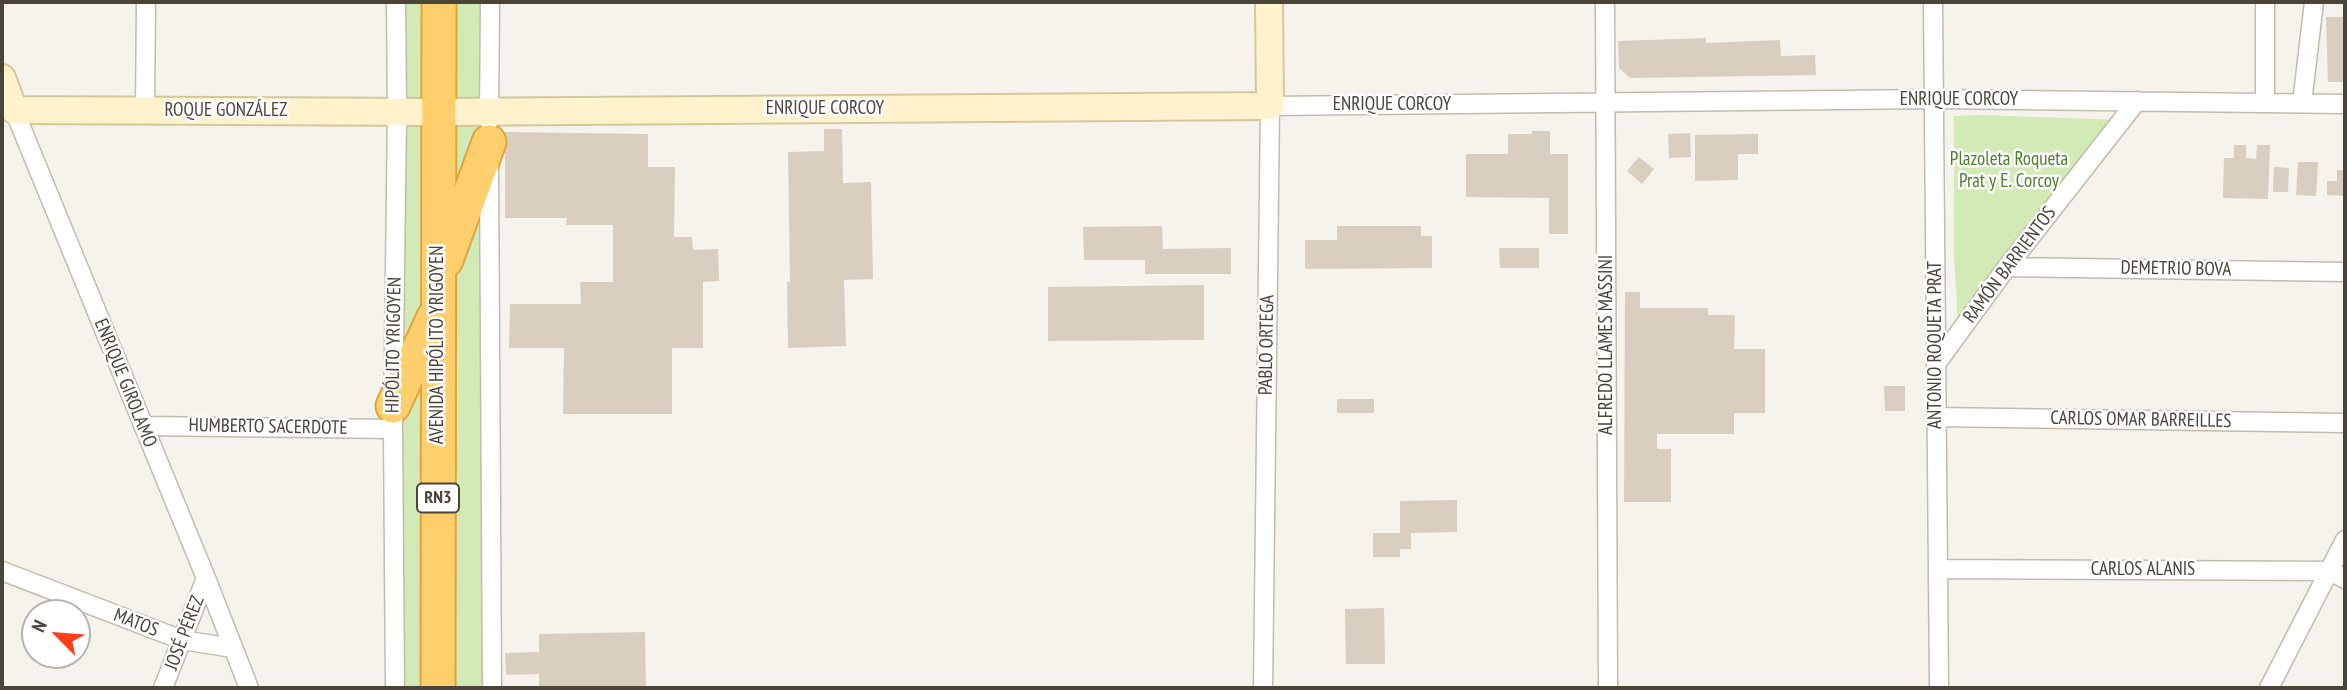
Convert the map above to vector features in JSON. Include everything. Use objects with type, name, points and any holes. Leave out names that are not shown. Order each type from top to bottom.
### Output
[{"type":"highway","name":"AVENIDA HIPÓLITO YRIGOYEN","points":[[439,2],[439,688]]},
{"type":"highway","points":[[393,417],[438,295],[489,127]]},
{"type":"street","points":[[145,110],[146,2]]},
{"type":"street","name":"HIPÓLITO YRIGOYEN","points":[[394,688],[396,2]]},
{"type":"street","points":[[490,2],[492,688]]},
{"type":"street","name":"PABLO ORTEGA","points":[[1263,688],[1269,2]]},
{"type":"street","name":"ALFREDO LLAMES MASSINI","points":[[1605,2],[1608,688]]},
{"type":"street","name":"ANTONIO ROQUETA PRAT","points":[[1933,2],[1939,688]]},
{"type":"street","points":[[2265,2],[2265,102]]},
{"type":"street","points":[[2302,103],[2314,2]]},
{"type":"street","name":"ENRIQUE GIROLAMO","points":[[2,78],[249,688]]},
{"type":"street","name":"ENRIQUE CORCOY","points":[[439,112],[489,127],[1270,106],[1934,99],[2345,104]]},
{"type":"street","name":"RAMÓN BARRIENTOS","points":[[1936,364],[2007,267],[2137,101]]},
{"type":"street","name":"ROQUE GONZÁLEZ","points":[[14,110],[439,112]]},
{"type":"street","name":"DEMETRIO BOVA","points":[[2007,267],[2345,272]]},
{"type":"street","name":"HUMBERTO SACERDOTE","points":[[143,426],[393,417]]},
{"type":"street","name":"CARLOS OMAR BARREILLES","points":[[1936,417],[2345,423]]},
{"type":"street","points":[[2269,688],[2337,575],[2345,540]]},
{"type":"street","name":"CARLOS ALANIS","points":[[1938,569],[2337,575]]},
{"type":"street","name":"MATOS","points":[[2,571],[182,640],[233,648]]},
{"type":"street","name":"JOSÉ PÉREZ","points":[[163,688],[206,578]]},
{"type":"green space","points":[[396,2],[490,2],[492,688],[395,688]]},
{"type":"green space","name":"Plazoleta Roqueta Prat y E. Corcoy","points":[[1954,116],[2121,120],[1958,324],[1954,253]]},
{"type":"building","points":[[2326,17],[2345,17],[2345,82],[2328,82]]},
{"type":"building","points":[[1706,38],[1706,43],[1780,40],[1781,56],[1815,55],[1816,75],[1630,78],[1619,68],[1618,41]]},
{"type":"building","points":[[824,129],[842,129],[843,183],[871,182],[873,279],[844,280],[846,346],[788,348],[788,152],[824,151]]},
{"type":"building","points":[[1532,131],[1550,131],[1550,154],[1568,154],[1568,234],[1549,234],[1549,198],[1466,197],[1466,154],[1508,154],[1508,134],[1532,134]]},
{"type":"building","points":[[505,132],[648,134],[648,167],[675,167],[674,237],[692,237],[693,250],[718,249],[719,281],[703,282],[703,348],[672,348],[672,414],[563,414],[564,348],[509,348],[510,304],[581,304],[580,282],[613,282],[613,225],[566,225],[567,218],[505,218]]},
{"type":"building","points":[[1690,133],[1691,157],[1669,158],[1668,134]]},
{"type":"building","points":[[1758,134],[1758,154],[1738,154],[1738,180],[1695,181],[1695,135]]},
{"type":"building","points":[[2234,145],[2246,145],[2246,158],[2256,159],[2257,145],[2270,145],[2268,199],[2223,198],[2224,158],[2234,158]]},
{"type":"building","points":[[1639,157],[1654,169],[1642,184],[1627,171]]},
{"type":"building","points":[[2298,162],[2318,162],[2316,196],[2296,195]]},
{"type":"building","points":[[2274,167],[2289,168],[2288,192],[2273,192]]},
{"type":"building","points":[[2337,170],[2345,170],[2345,196],[2327,195],[2327,181],[2337,181]]},
{"type":"building","points":[[1162,226],[1163,249],[1231,248],[1231,274],[1145,274],[1145,260],[1084,260],[1083,227]]},
{"type":"building","points":[[1337,226],[1421,226],[1421,236],[1432,236],[1432,268],[1305,269],[1305,240],[1337,240]]},
{"type":"building","points":[[1499,248],[1539,248],[1539,268],[1500,268]]},
{"type":"building","points":[[1204,285],[1204,340],[1048,341],[1048,287]]},
{"type":"building","points":[[1625,292],[1640,292],[1640,308],[1708,308],[1708,315],[1735,315],[1734,349],[1765,349],[1765,413],[1734,413],[1734,434],[1657,434],[1657,449],[1671,449],[1671,502],[1624,502]]},
{"type":"building","points":[[1884,386],[1905,386],[1905,411],[1885,411]]},
{"type":"building","points":[[1337,399],[1374,399],[1374,413],[1337,413]]},
{"type":"building","points":[[1457,500],[1457,532],[1411,533],[1411,549],[1400,549],[1400,557],[1373,557],[1373,533],[1400,533],[1400,501]]},
{"type":"building","points":[[1384,608],[1385,664],[1346,664],[1345,609]]},
{"type":"building","points":[[645,632],[646,688],[539,688],[539,674],[506,675],[505,653],[539,652],[539,634]]}]
